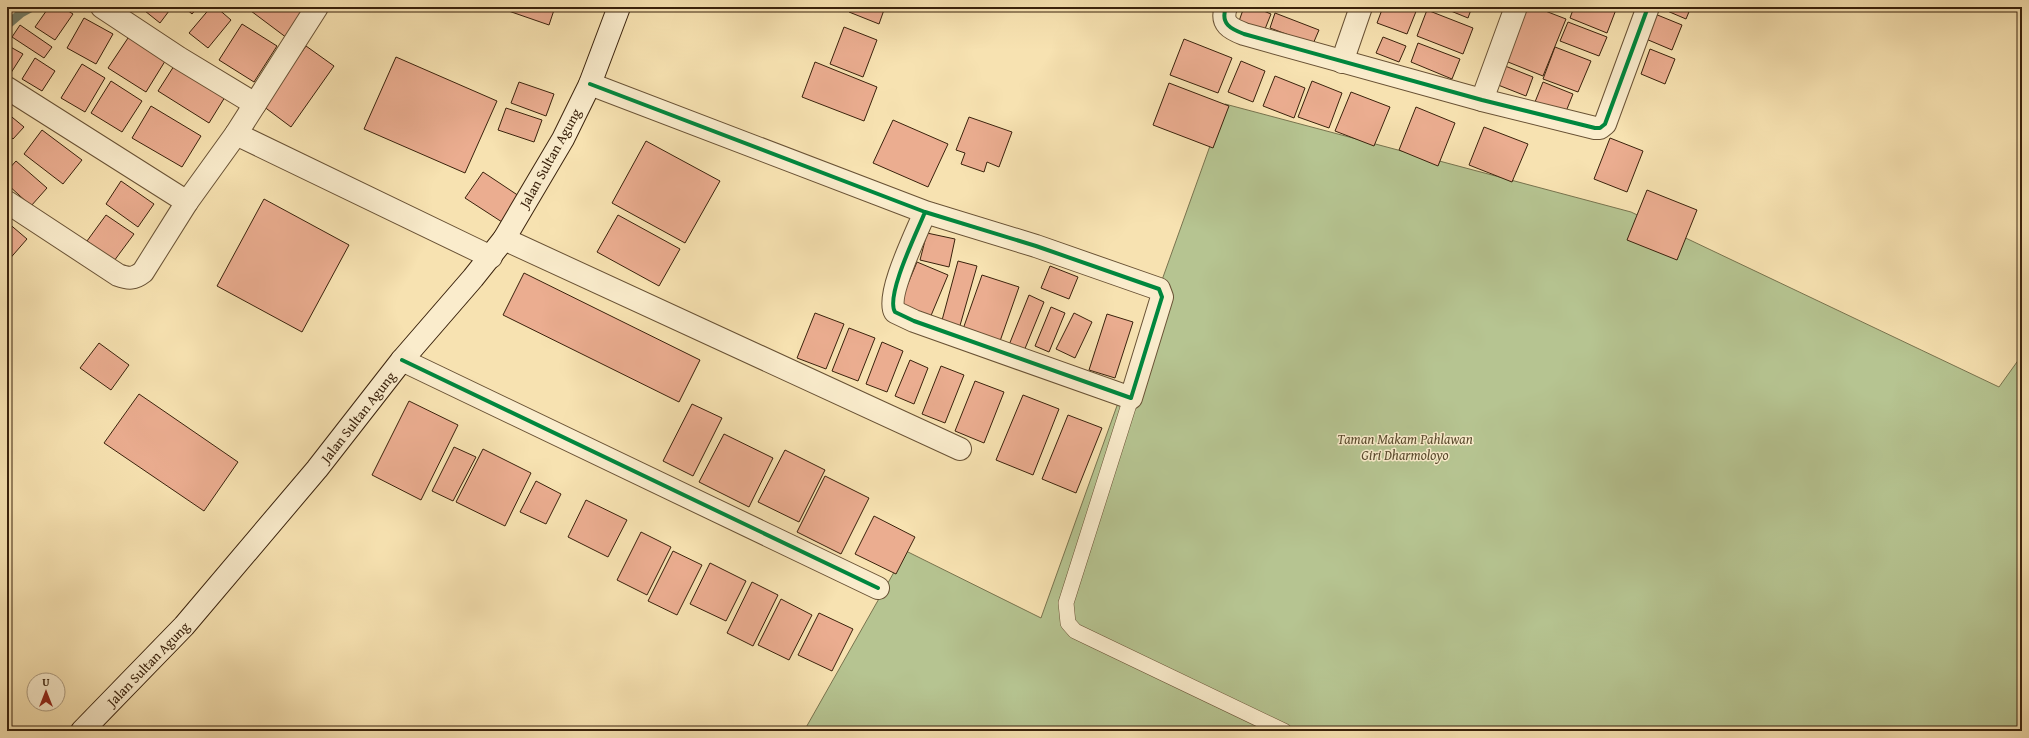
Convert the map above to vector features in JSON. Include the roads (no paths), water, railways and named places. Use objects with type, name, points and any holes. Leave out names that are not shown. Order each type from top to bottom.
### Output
[{"type":"street","points":[[102,7],[179,58],[255,104]]},
{"type":"street","points":[[7,202],[118,275],[128,278],[135,278],[143,272],[187,202],[236,134],[317,7]]},
{"type":"street","points":[[1226,7],[1226,24],[1231,29],[1342,62],[1482,100],[1595,128],[1602,127],[1605,124],[1648,7]]},
{"type":"street","points":[[1342,62],[1361,7]]},
{"type":"street","points":[[1482,100],[1516,7]]},
{"type":"street","name":"Jalan Sultan Agung","points":[[82,731],[184,626],[317,469],[402,360],[504,239],[563,139],[590,84],[614,8]]},
{"type":"street","points":[[590,84],[925,212],[1036,246],[1159,289],[1162,298],[1131,398],[914,321],[895,312],[892,305],[898,277],[925,212]]},
{"type":"street","points":[[7,88],[187,202]]},
{"type":"street","points":[[236,134],[491,256]]},
{"type":"street","points":[[504,239],[960,449]]},
{"type":"street","points":[[402,360],[878,588]]},
{"type":"lane","points":[[1131,398],[1066,603],[1068,623],[1075,631],[1284,731]]},
{"type":"waterway","points":[[7,25],[21,13],[32,7]]},
{"type":"park label","name":"Taman Makam Pahlawan Giri Dharmoloyo","points":[[1405,448]]}]
